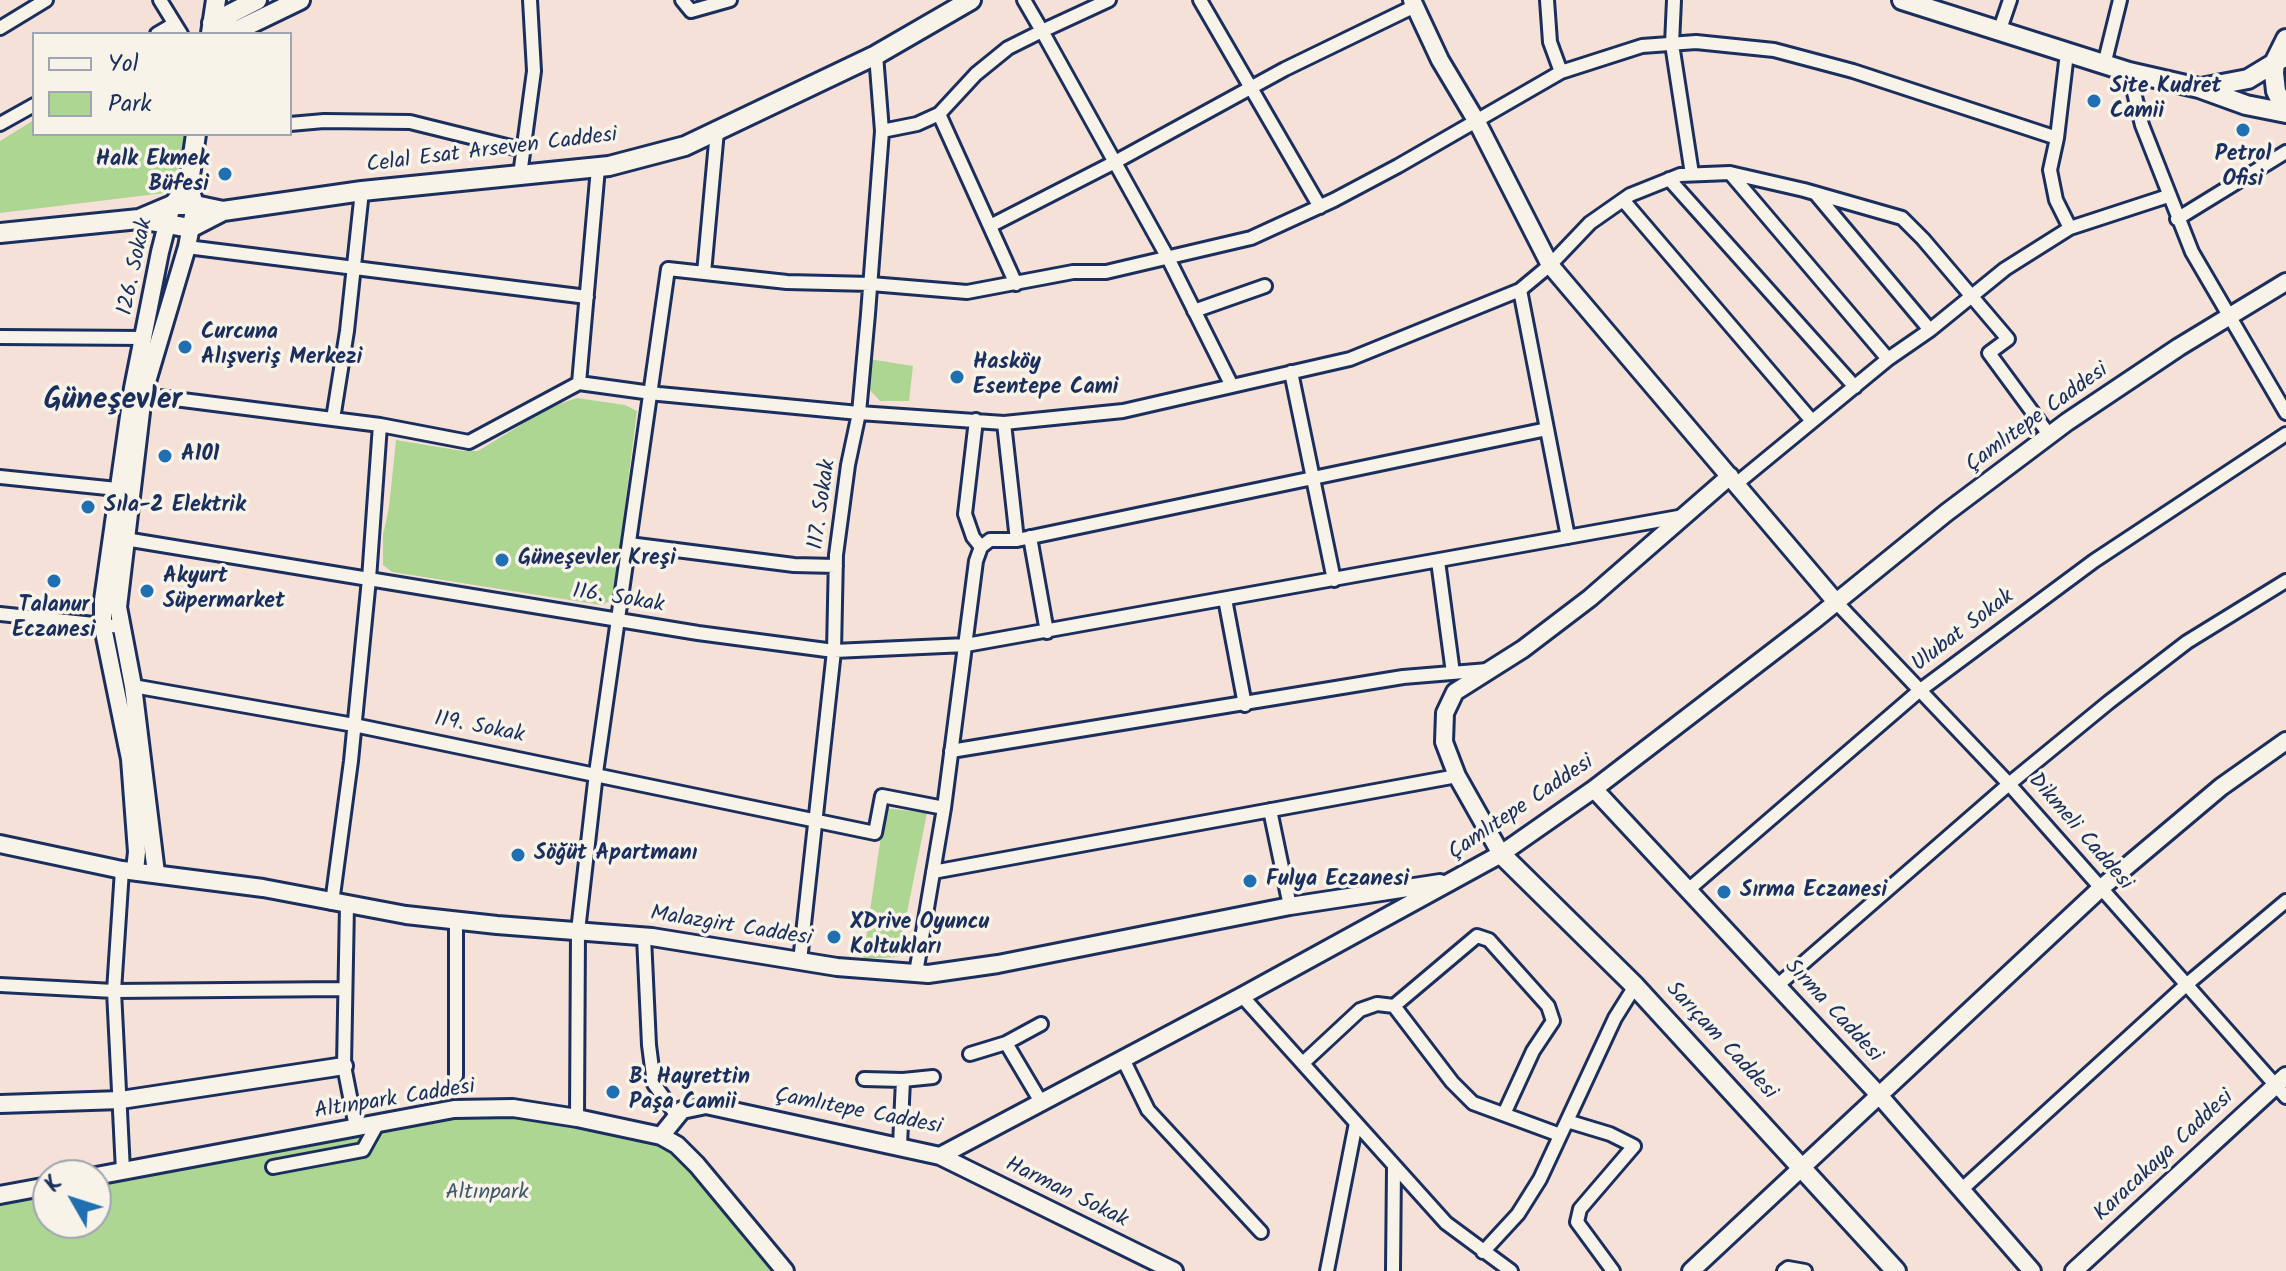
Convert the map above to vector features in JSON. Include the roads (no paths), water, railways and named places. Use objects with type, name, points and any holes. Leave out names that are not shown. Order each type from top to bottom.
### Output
[{"type":"main road","points":[[216,0],[216,30]]},
{"type":"main road","points":[[216,30],[257,0]]},
{"type":"main road","points":[[216,30],[240,29],[300,0]]},
{"type":"main road","name":"Celal Esat Arseven Caddesi","points":[[223,211],[362,191],[598,168],[685,146],[876,55],[971,0]]},
{"type":"main road","points":[[1902,0],[2104,65],[2199,88],[2246,105],[2286,112]]},
{"type":"main road","points":[[2286,39],[2274,83],[2286,112]]},
{"type":"main road","points":[[2199,88],[2248,79],[2281,58]]},
{"type":"main road","points":[[189,183],[196,136]]},
{"type":"main road","points":[[139,219],[172,205],[195,205],[223,211]]},
{"type":"main road","points":[[0,233],[139,219],[169,224],[188,237],[223,211]]},
{"type":"main road","name":"Sarıçam Caddesi","points":[[1501,854],[1635,986],[1896,1271]]},
{"type":"street","points":[[0,28],[46,0]]},
{"type":"street","points":[[160,0],[178,29]]},
{"type":"street","points":[[520,175],[534,71],[530,0]]},
{"type":"street","points":[[682,0],[691,11],[730,0]]},
{"type":"street","points":[[1024,0],[1168,258],[1232,386]]},
{"type":"street","points":[[882,131],[917,124],[939,114],[976,74],[997,57],[1042,31],[1109,0]]},
{"type":"street","points":[[1200,0],[1320,207]]},
{"type":"street","points":[[1547,0],[1550,42],[1561,72]]},
{"type":"street","points":[[1674,0],[1672,44],[1692,174]]},
{"type":"street","points":[[1999,32],[2010,0]]},
{"type":"street","points":[[2104,65],[2120,0]]},
{"type":"street","points":[[990,226],[1413,3],[1440,60],[1477,122],[1550,265],[1836,602]]},
{"type":"street","points":[[577,1118],[578,931],[596,773],[668,269],[787,282],[871,284],[967,292],[1073,272],[1106,272],[1168,258],[1251,238],[1320,207],[1477,122],[1561,72],[1642,46],[1696,42],[1774,50],[1866,74],[2057,138]]},
{"type":"street","points":[[2067,53],[2050,170],[2056,200],[2070,228]]},
{"type":"street","name":"117. Sokak","points":[[800,961],[834,651],[836,566],[848,465],[859,413],[871,284],[882,131],[876,55]]},
{"type":"street","points":[[2129,72],[2142,125],[2192,252],[2286,413]]},
{"type":"street","points":[[0,124],[32,106]]},
{"type":"street","points":[[939,114],[1016,284]]},
{"type":"street","points":[[292,124],[410,122],[523,150]]},
{"type":"street","points":[[704,273],[717,131]]},
{"type":"street","points":[[2177,219],[2286,152]]},
{"type":"street","points":[[579,383],[598,168]]},
{"type":"street","points":[[1730,173],[1888,359]]},
{"type":"street","points":[[143,395],[380,425],[469,442],[579,383],[859,413],[1004,423],[1123,411],[1350,359],[1520,290],[1550,265],[1590,223],[1623,200],[1680,175],[1730,173],[1902,218],[2008,339],[1989,353],[2050,436]]},
{"type":"street","points":[[1669,179],[1855,387]]},
{"type":"street","name":"126. Sokak","points":[[129,870],[137,852],[130,759],[103,627],[103,600],[133,388],[160,252],[172,205],[189,183]]},
{"type":"street","name":"126. Sokak","points":[[156,873],[133,686],[118,607],[143,395],[195,205],[189,183]]},
{"type":"street","points":[[333,419],[355,268],[362,191]]},
{"type":"street","points":[[1815,193],[1930,330]]},
{"type":"street","points":[[1501,854],[1457,776],[1444,742],[1445,713],[1455,692],[1523,649],[1590,598],[1684,516],[1812,421],[2005,269],[2070,228],[2168,196]]},
{"type":"street","points":[[1623,200],[1812,421]]},
{"type":"street","points":[[188,237],[355,268],[587,297]]},
{"type":"street","name":"Çamlıtepe Caddesi","points":[[677,1116],[682,1110],[706,1105],[940,1156],[1501,854],[1594,789],[1946,513],[2050,436],[2179,347],[2286,282]]},
{"type":"street","points":[[1194,311],[1265,286]]},
{"type":"street","points":[[1520,290],[1568,537]]},
{"type":"street","points":[[0,337],[145,338]]},
{"type":"street","points":[[1291,372],[1334,580]]},
{"type":"street","points":[[976,420],[965,514],[973,537],[981,547]]},
{"type":"street","points":[[1004,423],[1024,539],[1047,632]]},
{"type":"street","points":[[356,1127],[344,1066],[340,904],[380,425]]},
{"type":"street","points":[[916,973],[944,808],[976,561],[981,547],[990,540],[1024,539],[1547,429]]},
{"type":"street","name":"Ulubat Sokak","points":[[1688,890],[1919,691],[2094,561],[2286,434]]},
{"type":"street","points":[[0,477],[117,489]]},
{"type":"street","name":"116. Sokak","points":[[125,539],[618,620],[834,651],[966,645],[1684,516]]},
{"type":"street","points":[[629,544],[794,565],[836,566]]},
{"type":"street","points":[[1438,561],[1453,673]]},
{"type":"street","points":[[1778,985],[2009,784],[2187,642],[2286,581]]},
{"type":"street","points":[[1225,599],[1245,705]]},
{"type":"street","name":"Dikmeli Caddesi","points":[[1836,602],[2009,784],[2186,985],[2282,1086]]},
{"type":"street","points":[[0,614],[122,627]]},
{"type":"street","points":[[951,751],[1403,677],[1491,669]]},
{"type":"street","name":"119. Sokak","points":[[133,686],[354,725],[875,833],[882,796],[944,808]]},
{"type":"street","points":[[1691,1271],[2101,888],[2221,787],[2286,741]]},
{"type":"street","points":[[933,872],[1457,776]]},
{"type":"street","name":"Sırma Caddesi","points":[[1594,789],[1879,1095],[2032,1271]]},
{"type":"street","points":[[1270,810],[1290,906]]},
{"type":"street","name":"Malazgirt Caddesi","points":[[0,844],[129,870],[263,888],[340,904],[456,921],[644,937],[800,961],[928,974],[998,964],[1290,906],[1453,881]]},
{"type":"street","points":[[123,1171],[114,991],[129,870]]},
{"type":"street","points":[[1961,1190],[2186,985],[2286,901]]},
{"type":"street","points":[[456,921],[456,1076]]},
{"type":"street","points":[[1394,1006],[1477,936],[1489,940],[1548,1006],[1553,1021],[1533,1051],[1504,1114]]},
{"type":"street","points":[[644,937],[654,1084],[677,1116],[661,1136]]},
{"type":"street","points":[[0,985],[114,991],[344,989]]},
{"type":"street","points":[[1483,1252],[1518,1214],[1540,1179],[1615,1018],[1635,986]]},
{"type":"street","points":[[1242,996],[1446,1223],[1511,1271]]},
{"type":"street","points":[[1303,1063],[1360,1010],[1377,1004],[1394,1006],[1452,1082],[1473,1103],[1560,1135]]},
{"type":"street","points":[[970,1054],[1006,1043],[1041,1024]]},
{"type":"street","points":[[1006,1043],[1041,1102]]},
{"type":"street","points":[[1123,1059],[1148,1110],[1261,1232]]},
{"type":"street","points":[[0,1104],[121,1100],[344,1066]]},
{"type":"street","points":[[864,1079],[933,1077]]},
{"type":"street","points":[[900,1145],[903,1080]]},
{"type":"street","name":"Karacakaya Caddesi","points":[[2074,1271],[2282,1086]]},
{"type":"street","name":"Altınpark Caddesi","points":[[112,1173],[454,1109],[513,1108],[661,1136],[677,1145],[785,1271]]},
{"type":"street","points":[[1567,1121],[1610,1134],[1634,1146],[1580,1209],[1577,1222],[1613,1271]]},
{"type":"street","points":[[280,1141],[272,1169],[363,1150],[378,1123]]},
{"type":"street","points":[[1327,1271],[1356,1123]]},
{"type":"street","name":"Harman Sokak","points":[[940,1156],[1174,1271]]},
{"type":"street","points":[[1393,1271],[1394,1167]]},
{"type":"street","points":[[0,1195],[32,1189]]},
{"type":"street","points":[[1784,1271],[1788,1268],[1805,1271]]},
{"type":"place","name":"Site Kudret Camii","points":[[2094,101]]},
{"type":"place","name":"Petrol Ofisi","points":[[2243,130]]},
{"type":"place","name":"Halk Ekmek Büfesi","points":[[225,174]]},
{"type":"place","name":"Curcuna Alışveriş Merkezi","points":[[185,347]]},
{"type":"place","name":"Hasköy Esentepe Cami","points":[[957,377]]},
{"type":"place","name":"A101","points":[[165,456]]},
{"type":"place","name":"Sıla-2 Elektrik","points":[[88,507]]},
{"type":"place","name":"Güneşevler Kreşi","points":[[502,560]]},
{"type":"place","name":"Talanur Eczanesi","points":[[54,581]]},
{"type":"place","name":"Akyurt Süpermarket","points":[[147,591]]},
{"type":"place","name":"Söğüt Apartmanı","points":[[518,855]]},
{"type":"place","name":"Fulya Eczanesi","points":[[1250,881]]},
{"type":"place","name":"Sırma Eczanesi","points":[[1724,892]]},
{"type":"place","name":"XDrive Oyuncu Koltukları","points":[[834,937]]},
{"type":"place","name":"B. Hayrettin Paşa Camii","points":[[613,1092]]},
{"type":"district","name":"Güneşevler","points":[[113,403]]},
{"type":"park label","name":"Altınpark","points":[[487,1194]]}]
